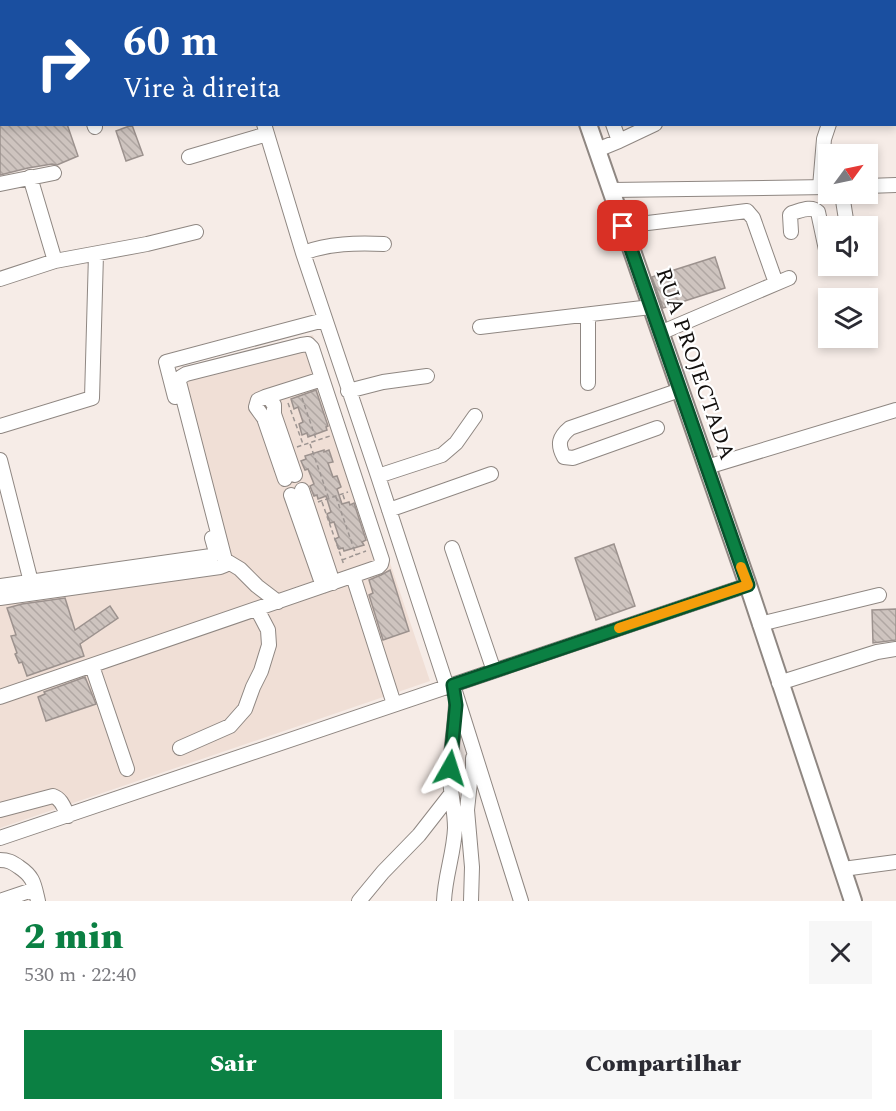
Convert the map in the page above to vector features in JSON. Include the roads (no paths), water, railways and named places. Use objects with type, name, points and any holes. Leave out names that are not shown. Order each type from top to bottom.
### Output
[{"type":"main road","name":"RUA PROJECTADA","points":[[589,126],[748,585],[853,901]]},
{"type":"street","points":[[614,126],[619,141]]},
{"type":"street","points":[[597,150],[651,126]]},
{"type":"street","points":[[824,144],[828,126]]},
{"type":"street","points":[[189,157],[265,129],[324,320],[456,705],[450,768],[455,831],[444,901]]},
{"type":"street","points":[[0,183],[54,173]]},
{"type":"street","points":[[30,177],[56,261]]},
{"type":"street","points":[[878,186],[896,185]]},
{"type":"street","points":[[611,190],[818,187]]},
{"type":"street","points":[[791,232],[789,218],[792,213],[811,208],[818,212],[819,216]]},
{"type":"street","points":[[623,226],[747,211],[753,218],[783,281],[660,333]]},
{"type":"street","points":[[0,279],[56,261],[147,244],[196,232]]},
{"type":"street","points":[[303,253],[331,245],[384,244]]},
{"type":"street","points":[[0,426],[92,398],[96,254]]},
{"type":"street","points":[[480,327],[651,307]]},
{"type":"street","points":[[588,315],[588,383]]},
{"type":"street","points":[[0,586],[192,560],[215,554],[166,362],[324,320]]},
{"type":"street","points":[[0,598],[225,565],[179,382],[181,376],[308,344],[312,348],[382,560],[381,564],[378,567],[349,572],[328,584],[278,602],[0,697]]},
{"type":"street","points":[[348,391],[383,382],[427,376]]},
{"type":"street","points":[[322,380],[265,397],[258,400],[256,407],[264,418],[290,477],[301,479],[302,482],[296,492],[328,584]]},
{"type":"street","points":[[657,428],[573,458],[564,457],[560,450],[563,434],[570,428],[680,390]]},
{"type":"street","points":[[707,467],[896,410]]},
{"type":"street","points":[[378,476],[442,456],[456,443],[475,416]]},
{"type":"street","points":[[0,460],[31,582]]},
{"type":"street","points":[[389,510],[491,474]]},
{"type":"street","points":[[452,548],[494,671]]},
{"type":"street","points":[[225,561],[240,569],[278,602]]},
{"type":"street","points":[[349,572],[394,704]]},
{"type":"street","points":[[0,838],[748,585]]},
{"type":"street","points":[[760,624],[879,595]]},
{"type":"street","points":[[180,748],[230,726],[245,710],[269,645],[268,630],[257,609]]},
{"type":"street","points":[[779,683],[877,652],[896,650]]},
{"type":"street","points":[[92,666],[127,770]]},
{"type":"street","points":[[450,686],[471,741],[521,901]]},
{"type":"street","points":[[471,741],[473,769],[467,810],[472,867],[471,901]]},
{"type":"street","points":[[359,901],[451,795]]},
{"type":"street","points":[[0,810],[52,796],[62,802],[68,816]]},
{"type":"street","points":[[0,860],[12,862],[29,873],[37,895],[0,901]]},
{"type":"street","points":[[843,869],[896,862]]}]
